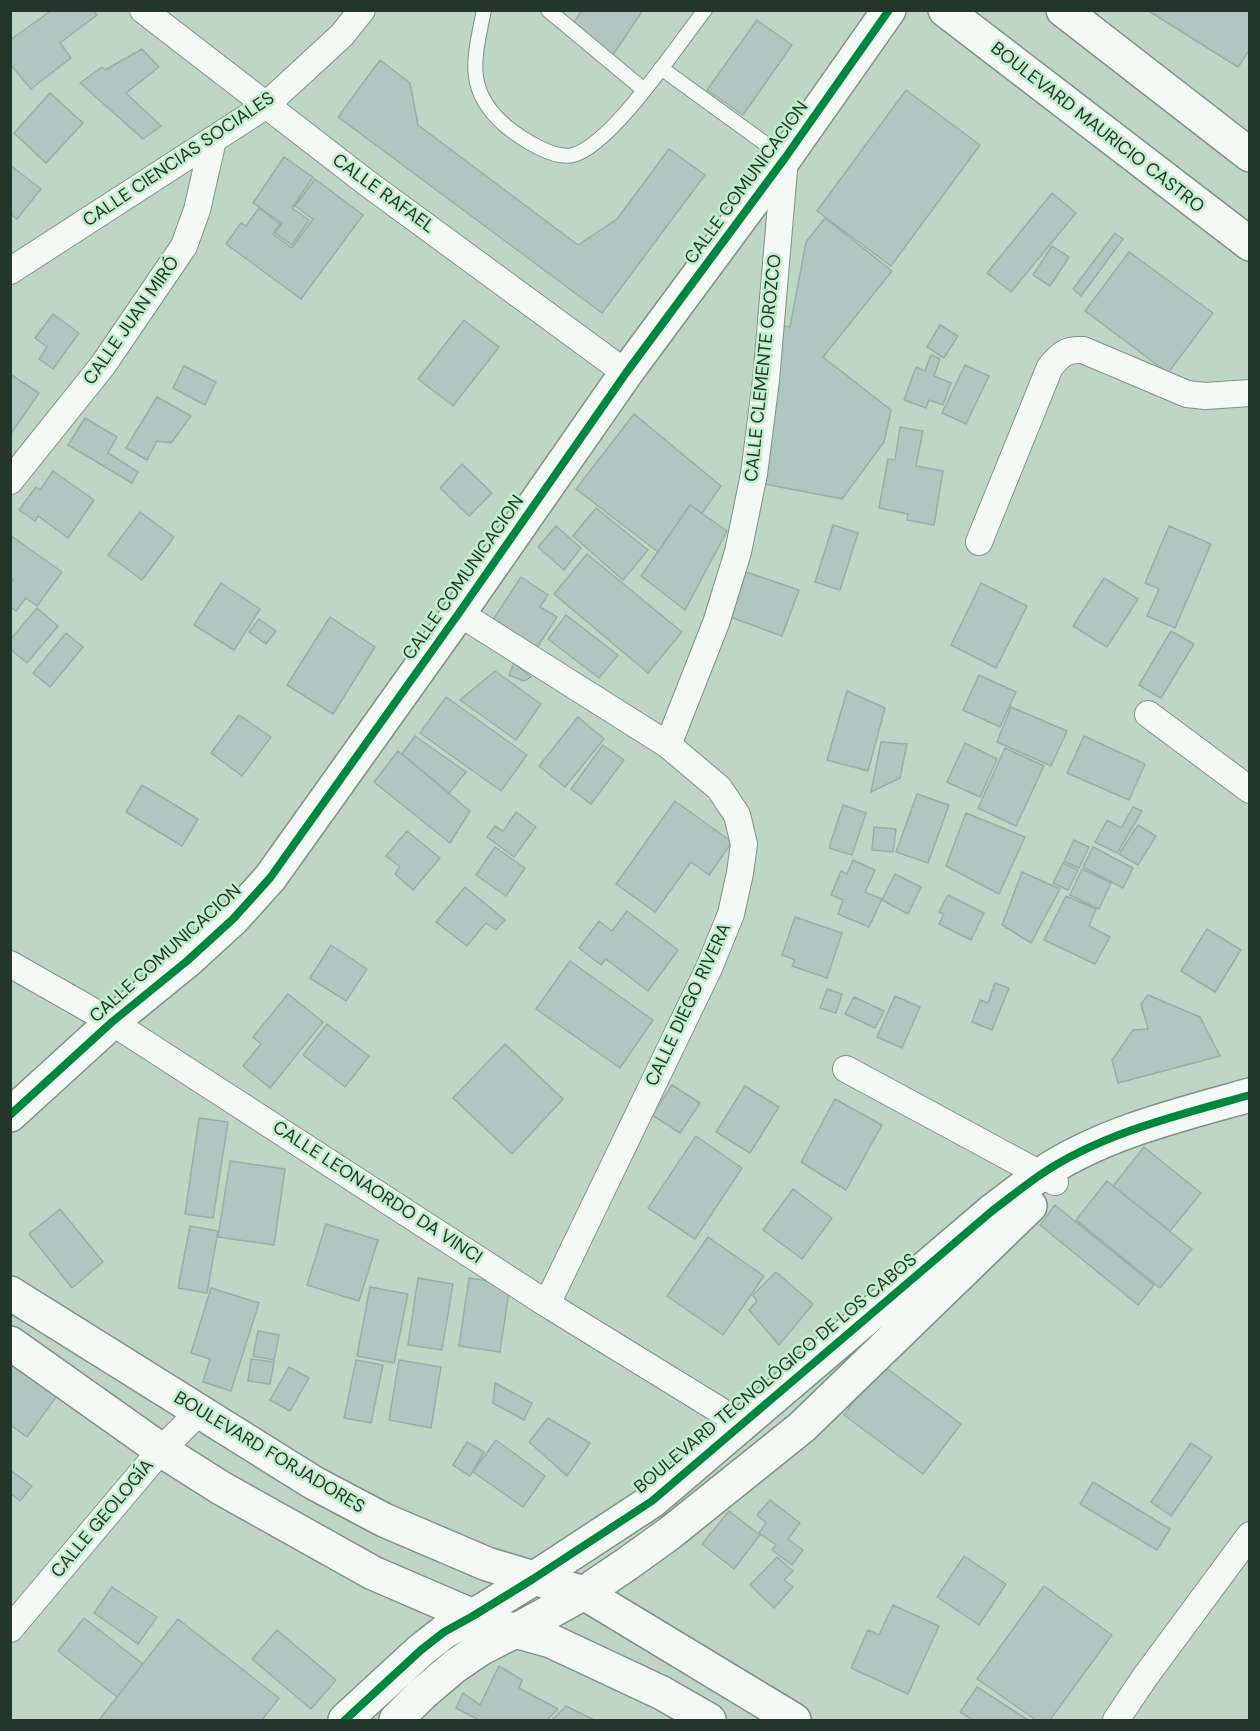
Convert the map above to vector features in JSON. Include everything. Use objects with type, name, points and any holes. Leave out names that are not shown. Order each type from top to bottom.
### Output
[{"type":"street","name":"CALLE RAFAEL","points":[[143,10],[265,106],[626,373]]},
{"type":"street","name":"CALLE CIENCIAS SOCIALES","points":[[13,265],[265,106],[342,35],[362,10]]},
{"type":"street","name":"CALLE COMUNICACION","points":[[10,1115],[112,1022],[187,961],[233,919],[270,878],[626,373],[785,158],[889,10]]},
{"type":"street","name":"BOULEVARD MAURICIO CASTRO","points":[[945,10],[1250,244]]},
{"type":"street","points":[[1063,10],[1250,155]]},
{"type":"street","name":"CALLE JUAN MIRÓ","points":[[10,481],[103,365],[184,246],[197,210],[213,140]]},
{"type":"street","name":"CALLE CLEMENTE OROZCO","points":[[668,745],[716,623],[738,552],[754,474],[766,381],[785,158]]},
{"type":"street","points":[[979,542],[1050,367],[1059,356],[1069,350],[1083,350],[1187,394],[1205,396],[1250,393]]},
{"type":"street","name":"CALLE DIEGO RIVERA","points":[[459,613],[668,745],[719,788],[737,815],[744,844],[731,914],[709,968],[548,1304]]},
{"type":"street","points":[[1148,714],[1250,790]]},
{"type":"street","name":"CALLE LEONAORDO DA VINCI","points":[[10,964],[112,1022],[548,1304],[742,1424]]},
{"type":"street","points":[[846,1069],[1048,1178]]},
{"type":"street","name":"BOULEVARD TECNOLÓGICO DE LOS CABOS","points":[[345,1720],[421,1650],[444,1632],[533,1579],[652,1501],[992,1211],[1048,1178],[1095,1145],[1154,1122],[1250,1095]]},
{"type":"street","name":"BOULEVARD TECNOLÓGICO DE LOS CABOS","points":[[396,1720],[455,1666],[480,1648],[584,1593],[670,1533],[802,1427],[1048,1178]]},
{"type":"street","name":"BOULEVARD FORJADORES","points":[[10,1293],[314,1483],[384,1520],[487,1564],[584,1593],[794,1720]]},
{"type":"street","points":[[10,1343],[161,1450],[221,1488],[373,1573],[473,1616],[551,1641],[662,1693],[709,1720]]},
{"type":"street","name":"CALLE GEOLOGÍA","points":[[10,1629],[161,1450],[199,1412]]},
{"type":"street","points":[[1116,1720],[1151,1667],[1250,1535]]},
{"type":"lane","points":[[484,10],[474,73],[479,93],[490,110],[507,127],[551,153],[571,156],[585,150],[603,137],[644,90],[705,10]]},
{"type":"lane","points":[[548,10],[644,90]]},
{"type":"lane","points":[[661,68],[785,158]]},
{"type":"building","points":[[52,10],[93,10],[97,15],[60,43],[71,58],[31,89],[10,64],[10,40]]},
{"type":"building","points":[[582,10],[643,10],[613,55],[571,27]]},
{"type":"building","points":[[1147,10],[1250,10],[1250,49],[1238,67]]},
{"type":"building","points":[[757,20],[792,45],[743,115],[707,90]]},
{"type":"building","points":[[142,49],[159,67],[126,93],[161,126],[143,139],[80,83],[102,67],[105,70]]},
{"type":"building","points":[[380,60],[410,83],[418,125],[578,245],[617,219],[669,149],[705,175],[602,313],[338,117]]},
{"type":"building","points":[[906,90],[980,145],[891,266],[817,211]]},
{"type":"building","points":[[50,93],[83,123],[46,163],[14,133]]},
{"type":"building","points":[[284,157],[313,177],[292,208],[309,220],[292,245],[275,233],[282,223],[253,203]]},
{"type":"building","points":[[10,165],[41,189],[17,219],[10,214]]},
{"type":"building","points":[[315,179],[363,215],[301,299],[226,244],[241,223],[246,226],[259,208],[280,224],[273,234],[292,248],[313,219],[295,206]]},
{"type":"building","points":[[1052,193],[1076,213],[1011,292],[987,273]]},
{"type":"building","points":[[825,218],[892,271],[823,357],[891,410],[884,442],[842,499],[754,482],[783,326],[790,327],[806,242]]},
{"type":"building","points":[[1115,233],[1123,239],[1081,296],[1073,289]]},
{"type":"building","points":[[1052,246],[1069,257],[1050,286],[1033,275]]},
{"type":"building","points":[[1129,252],[1213,313],[1168,373],[1085,311]]},
{"type":"building","points":[[53,314],[79,333],[53,369],[39,359],[47,347],[35,338]]},
{"type":"building","points":[[464,320],[499,347],[453,406],[418,379]]},
{"type":"building","points":[[940,325],[958,336],[944,358],[927,347]]},
{"type":"building","points":[[931,355],[940,359],[934,376],[951,383],[943,405],[929,400],[926,408],[904,400],[916,367],[925,371]]},
{"type":"building","points":[[965,365],[989,376],[966,424],[942,413]]},
{"type":"building","points":[[184,366],[216,382],[205,405],[173,388]]},
{"type":"building","points":[[10,374],[39,393],[10,435]]},
{"type":"building","points":[[157,397],[191,416],[171,443],[157,441],[147,460],[126,448]]},
{"type":"building","points":[[634,414],[721,486],[702,513],[690,505],[658,552],[576,489]]},
{"type":"building","points":[[85,418],[117,437],[108,453],[138,472],[132,483],[68,445]]},
{"type":"building","points":[[900,427],[923,431],[916,466],[943,471],[934,525],[907,520],[908,514],[879,508],[888,459],[895,460]]},
{"type":"building","points":[[462,464],[492,493],[469,516],[440,488]]},
{"type":"building","points":[[53,471],[94,500],[68,538],[38,516],[35,521],[19,510],[36,487],[40,490]]},
{"type":"building","points":[[690,505],[727,531],[685,610],[641,576]]},
{"type":"building","points":[[596,508],[648,550],[623,580],[573,536]]},
{"type":"building","points":[[140,512],[174,537],[142,580],[108,555]]},
{"type":"building","points":[[833,525],[858,533],[840,590],[815,582]]},
{"type":"building","points":[[556,526],[581,548],[564,570],[538,547]]},
{"type":"building","points":[[1169,526],[1211,544],[1175,628],[1147,616],[1159,589],[1145,583]]},
{"type":"building","points":[[10,535],[62,572],[37,606],[26,598],[16,611],[10,606],[10,584],[13,580],[10,579]]},
{"type":"building","points":[[587,554],[682,632],[648,673],[554,594]]},
{"type":"building","points":[[746,572],[799,590],[782,636],[730,617]]},
{"type":"building","points":[[521,577],[548,595],[540,607],[557,617],[534,652],[491,623]]},
{"type":"building","points":[[1104,578],[1138,599],[1107,647],[1073,626]]},
{"type":"building","points":[[221,583],[260,609],[234,650],[194,625]]},
{"type":"building","points":[[981,583],[1027,606],[996,668],[951,645]]},
{"type":"building","points":[[37,608],[58,626],[27,663],[10,649],[10,640]]},
{"type":"building","points":[[566,615],[618,655],[599,678],[548,639]]},
{"type":"building","points":[[330,617],[375,647],[333,714],[287,685]]},
{"type":"building","points":[[259,619],[276,631],[266,644],[249,632]]},
{"type":"building","points":[[1171,631],[1194,644],[1161,698],[1139,685]]},
{"type":"building","points":[[66,633],[83,647],[50,687],[33,673]]},
{"type":"building","points":[[514,663],[531,677],[524,681],[509,675]]},
{"type":"building","points":[[495,671],[541,704],[516,740],[460,700]]},
{"type":"building","points":[[979,675],[1016,692],[1000,727],[963,710]]},
{"type":"building","points":[[847,691],[885,708],[868,771],[827,760]]},
{"type":"building","points":[[446,697],[527,755],[501,791],[420,733]]},
{"type":"building","points":[[1011,707],[1067,731],[1051,766],[997,742]]},
{"type":"building","points":[[239,715],[271,737],[242,776],[211,753]]},
{"type":"building","points":[[578,717],[604,739],[565,787],[539,766]]},
{"type":"building","points":[[415,736],[466,772],[449,793],[402,754]]},
{"type":"building","points":[[1084,736],[1145,764],[1129,800],[1067,773]]},
{"type":"building","points":[[881,742],[907,744],[900,778],[871,792]]},
{"type":"building","points":[[965,743],[997,759],[980,797],[947,782]]},
{"type":"building","points":[[603,745],[624,760],[591,804],[571,789]]},
{"type":"building","points":[[1005,748],[1044,766],[1016,826],[978,808]]},
{"type":"building","points":[[398,751],[470,811],[450,843],[374,782]]},
{"type":"building","points":[[142,785],[198,819],[182,846],[126,812]]},
{"type":"building","points":[[917,794],[949,805],[928,863],[896,852]]},
{"type":"building","points":[[675,801],[732,842],[709,875],[691,862],[655,912],[616,884]]},
{"type":"building","points":[[843,805],[866,813],[852,855],[829,848]]},
{"type":"building","points":[[1133,807],[1142,811],[1117,853],[1095,842],[1107,820],[1121,828]]},
{"type":"building","points":[[516,812],[536,827],[514,857],[487,837],[495,826],[503,831]]},
{"type":"building","points":[[966,813],[1025,837],[999,894],[946,866]]},
{"type":"building","points":[[1138,825],[1156,836],[1138,865],[1119,854]]},
{"type":"building","points":[[874,827],[896,829],[893,852],[872,850]]},
{"type":"building","points":[[407,831],[440,858],[413,890],[395,874],[400,867],[386,856]]},
{"type":"building","points":[[1074,840],[1089,847],[1079,868],[1064,861]]},
{"type":"building","points":[[495,847],[525,868],[506,896],[476,875]]},
{"type":"building","points":[[1093,847],[1133,868],[1123,888],[1083,867]]},
{"type":"building","points":[[853,860],[875,870],[865,892],[882,899],[869,927],[838,914],[843,900],[831,895],[841,871],[847,874]]},
{"type":"building","points":[[1063,863],[1078,870],[1068,890],[1053,883]]},
{"type":"building","points":[[1082,869],[1111,883],[1099,909],[1070,895]]},
{"type":"building","points":[[1022,872],[1060,889],[1031,943],[1002,925]]},
{"type":"building","points":[[895,874],[921,887],[908,914],[882,900]]},
{"type":"building","points":[[465,887],[505,920],[496,930],[486,923],[467,946],[436,922]]},
{"type":"building","points":[[948,895],[984,913],[971,940],[939,924],[944,914],[939,912]]},
{"type":"building","points":[[1066,896],[1096,909],[1089,926],[1110,937],[1095,964],[1044,940]]},
{"type":"building","points":[[627,911],[678,950],[648,991],[606,959],[601,965],[579,948],[599,921],[612,931]]},
{"type":"building","points":[[795,917],[842,933],[827,978],[792,966],[795,960],[782,955]]},
{"type":"building","points":[[1207,929],[1241,950],[1215,992],[1181,971]]},
{"type":"building","points":[[331,945],[367,969],[346,1001],[310,978]]},
{"type":"building","points":[[570,961],[653,1020],[620,1068],[536,1009]]},
{"type":"building","points":[[995,983],[1009,988],[992,1030],[972,1022],[980,1000],[988,1003]]},
{"type":"building","points":[[827,989],[842,994],[836,1013],[820,1008]]},
{"type":"building","points":[[288,994],[323,1022],[270,1088],[243,1066],[261,1044],[253,1037]]},
{"type":"building","points":[[1148,995],[1200,1017],[1220,1056],[1118,1083],[1112,1060],[1133,1030],[1148,1029],[1141,1004]]},
{"type":"building","points":[[895,996],[920,1007],[902,1048],[877,1037]]},
{"type":"building","points":[[854,997],[884,1011],[875,1028],[845,1014]]},
{"type":"building","points":[[327,1024],[369,1056],[345,1087],[303,1055]]},
{"type":"building","points":[[505,1044],[563,1099],[512,1154],[453,1098]]},
{"type":"building","points":[[672,1085],[700,1103],[680,1133],[652,1115]]},
{"type":"building","points":[[745,1086],[779,1107],[750,1153],[716,1132]]},
{"type":"building","points":[[835,1099],[882,1125],[846,1190],[801,1162]]},
{"type":"building","points":[[199,1118],[228,1122],[213,1218],[185,1214]]},
{"type":"building","points":[[696,1136],[742,1168],[695,1239],[648,1208]]},
{"type":"building","points":[[1144,1147],[1201,1193],[1170,1231],[1113,1186]]},
{"type":"building","points":[[230,1161],[285,1169],[274,1245],[218,1237]]},
{"type":"building","points":[[1107,1181],[1192,1249],[1160,1288],[1076,1220]]},
{"type":"building","points":[[793,1189],[832,1218],[802,1259],[763,1230]]},
{"type":"building","points":[[1055,1205],[1154,1285],[1138,1305],[1040,1225]]},
{"type":"building","points":[[60,1209],[103,1262],[72,1288],[29,1234]]},
{"type":"building","points":[[326,1224],[378,1240],[359,1301],[307,1285]]},
{"type":"building","points":[[190,1226],[218,1231],[207,1293],[178,1288]]},
{"type":"building","points":[[708,1237],[764,1276],[723,1335],[667,1296]]},
{"type":"building","points":[[776,1272],[813,1304],[779,1345],[749,1310],[757,1301],[753,1295]]},
{"type":"building","points":[[418,1278],[453,1284],[442,1350],[408,1345]]},
{"type":"building","points":[[469,1278],[510,1284],[500,1352],[459,1346]]},
{"type":"building","points":[[370,1287],[408,1294],[394,1363],[357,1356]]},
{"type":"building","points":[[211,1288],[259,1303],[231,1391],[203,1382],[210,1359],[191,1353]]},
{"type":"building","points":[[258,1331],[279,1335],[274,1360],[253,1356]]},
{"type":"building","points":[[19,1353],[64,1386],[27,1437],[10,1425],[10,1366]]},
{"type":"building","points":[[251,1359],[274,1362],[270,1384],[248,1381]]},
{"type":"building","points":[[356,1360],[383,1365],[371,1423],[344,1418]]},
{"type":"building","points":[[399,1360],[441,1367],[431,1428],[389,1420]]},
{"type":"building","points":[[881,1364],[961,1424],[923,1474],[844,1415]]},
{"type":"building","points":[[289,1367],[309,1378],[290,1411],[270,1400]]},
{"type":"building","points":[[495,1383],[532,1403],[524,1420],[493,1403]]},
{"type":"building","points":[[548,1418],[590,1443],[567,1476],[529,1442]]},
{"type":"building","points":[[496,1440],[545,1476],[523,1507],[473,1472]]},
{"type":"building","points":[[467,1442],[484,1452],[470,1476],[453,1465]]},
{"type":"building","points":[[1191,1443],[1212,1457],[1171,1516],[1151,1502]]},
{"type":"building","points":[[10,1470],[32,1486],[20,1501],[10,1493]]},
{"type":"building","points":[[1093,1482],[1170,1529],[1157,1550],[1080,1504]]},
{"type":"building","points":[[770,1500],[800,1523],[788,1539],[803,1550],[792,1565],[772,1550],[776,1545],[759,1533],[766,1523],[757,1515]]},
{"type":"building","points":[[729,1511],[760,1535],[734,1569],[702,1544]]},
{"type":"building","points":[[964,1556],[1006,1584],[979,1625],[937,1597]]},
{"type":"building","points":[[777,1557],[793,1571],[784,1580],[793,1587],[774,1608],[750,1585]]},
{"type":"building","points":[[1044,1586],[1112,1635],[1050,1720],[1036,1720],[977,1679]]},
{"type":"building","points":[[112,1587],[157,1617],[138,1644],[94,1613]]},
{"type":"building","points":[[893,1605],[939,1626],[908,1694],[851,1668],[868,1630],[879,1635]]},
{"type":"building","points":[[84,1618],[143,1664],[117,1697],[58,1651]]},
{"type":"building","points":[[178,1619],[279,1698],[262,1720],[99,1720]]},
{"type":"building","points":[[277,1630],[336,1680],[311,1709],[252,1659]]},
{"type":"building","points":[[499,1666],[522,1680],[519,1688],[558,1709],[547,1720],[479,1720],[456,1708],[463,1693],[480,1705]]},
{"type":"building","points":[[977,1687],[1028,1720],[973,1720],[960,1712]]},
{"type":"building","points":[[566,1706],[594,1720],[552,1720]]},
{"type":"cycle path","points":[[10,1115],[112,1022],[187,961],[233,919],[270,878],[626,373],[785,158],[889,10]]},
{"type":"cycle path","points":[[345,1720],[421,1650],[444,1632],[533,1579],[652,1501],[992,1211],[1040,1175],[1064,1160],[1115,1137],[1169,1118],[1250,1095]]}]
